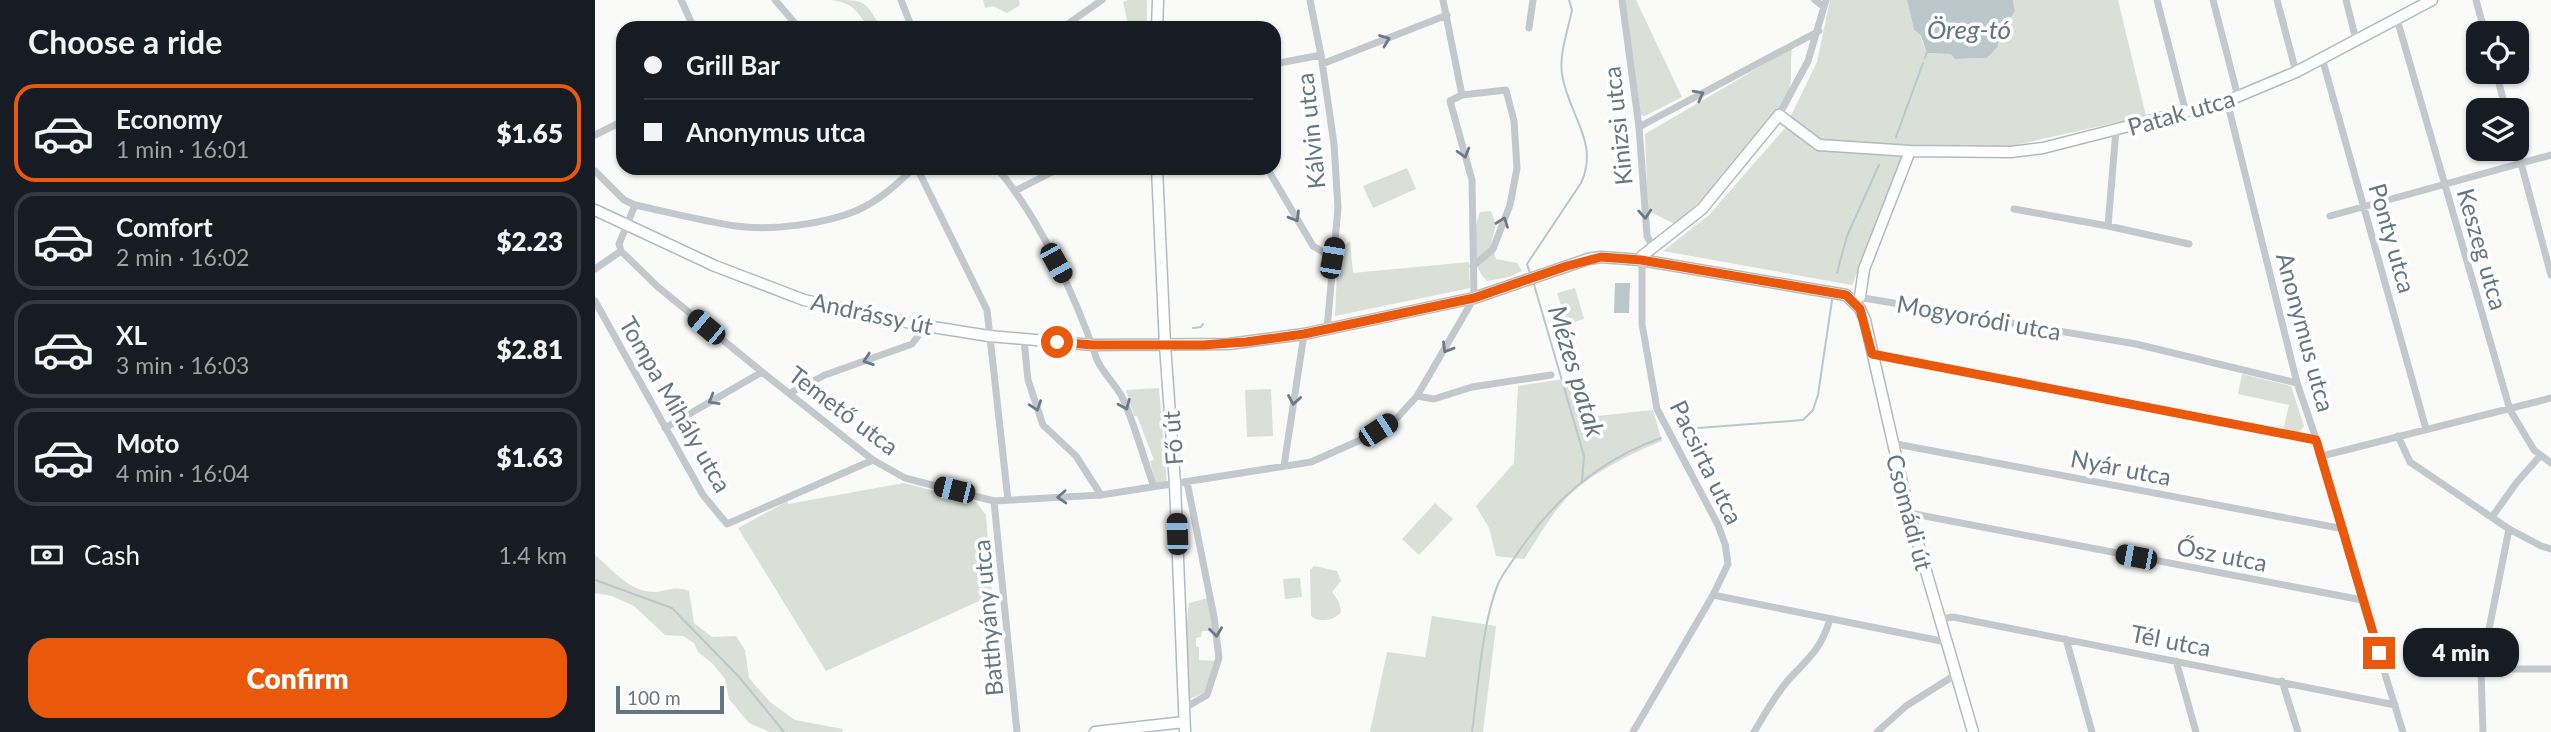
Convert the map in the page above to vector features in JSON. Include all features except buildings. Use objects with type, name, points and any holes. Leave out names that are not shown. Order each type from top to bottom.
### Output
[{"type":"main road","points":[[1157,21],[1158,0]]},
{"type":"main road","name":"Patak utca","points":[[1779,115],[1819,145],[1910,151],[2011,152],[2043,148],[2227,102],[2296,72],[2426,1]]},
{"type":"main road","points":[[1642,258],[1702,209],[1779,115]]},
{"type":"main road","points":[[1860,297],[1864,269],[1910,151]]},
{"type":"main road","name":"Fő út","points":[[1157,175],[1175,484],[1185,727]]},
{"type":"main road","name":"Andrássy út","points":[[595,210],[715,266],[804,300],[920,325],[1024,340],[1093,345],[1165,345]]},
{"type":"main road","name":"Mogyoródi utca","points":[[1165,345],[1229,344],[1304,334],[1474,298],[1601,257],[1642,258],[1846,295]]},
{"type":"main road","points":[[1846,295],[1860,309]]},
{"type":"main road","name":"Csomádi út","points":[[1860,309],[1909,513],[1973,732]]},
{"type":"main road","points":[[1095,732],[1185,727]]},
{"type":"street","points":[[681,0],[691,21]]},
{"type":"street","points":[[775,0],[793,21]]},
{"type":"street","points":[[901,0],[909,21]]},
{"type":"street","points":[[1072,21],[1102,0]]},
{"type":"street","name":"Kálvin utca","points":[[1310,0],[1334,144],[1338,208],[1327,329]]},
{"type":"street","points":[[1443,0],[1462,94]]},
{"type":"street","points":[[1529,28],[1533,0]]},
{"type":"street","name":"Kinizsi utca","points":[[1622,0],[1639,127],[1647,236],[1653,247]]},
{"type":"street","points":[[1779,115],[1808,61],[1819,31],[1825,3],[1815,0]]},
{"type":"street","points":[[2157,0],[2186,113]]},
{"type":"street","points":[[2213,0],[2238,97]]},
{"type":"street","points":[[2277,0],[2296,72]]},
{"type":"street","points":[[2346,0],[2357,40]]},
{"type":"street","points":[[2476,0],[2482,21]]},
{"type":"street","points":[[1281,63],[1322,60],[1447,15]]},
{"type":"street","name":"Keszeg utca","points":[[2397,19],[2510,410],[2524,436],[2540,456]]},
{"type":"street","points":[[1639,127],[1819,31]]},
{"type":"street","name":"Ponty utca","points":[[2322,58],[2426,429]]},
{"type":"street","points":[[1473,266],[1493,249],[1510,205],[1517,168],[1514,121],[1506,90],[1462,94],[1450,101],[1472,180],[1473,266],[1474,298]]},
{"type":"street","name":"Anonymus utca","points":[[2227,102],[2297,383],[2322,456],[2403,732]]},
{"type":"street","points":[[595,135],[616,124]]},
{"type":"street","points":[[2108,226],[2116,130]]},
{"type":"street","points":[[2330,216],[2551,155]]},
{"type":"street","points":[[2520,161],[2551,275]]},
{"type":"street","points":[[595,171],[624,200],[635,205],[737,227],[773,228],[824,220],[858,210],[885,195],[908,175]]},
{"type":"street","points":[[920,175],[987,310],[1008,500]]},
{"type":"street","points":[[1002,175],[1015,191],[1069,286],[1093,345],[1096,360],[1124,400],[1154,487]]},
{"type":"street","points":[[1015,191],[1046,175]]},
{"type":"street","points":[[1271,175],[1313,246],[1332,258]]},
{"type":"street","points":[[595,269],[621,251],[619,243],[635,205]]},
{"type":"street","points":[[2014,209],[2189,244]]},
{"type":"street","name":"Temető utca","points":[[621,251],[658,287],[873,460],[905,478],[994,501],[1101,495],[1311,462],[1366,439],[1397,418],[1417,396],[1474,298]]},
{"type":"street","name":"Pacsirta utca","points":[[1633,732],[1713,595],[1728,564],[1718,525],[1657,409],[1642,324],[1642,258]]},
{"type":"street","name":"Mogyoródi utca","points":[[1846,295],[2136,344],[2297,383]]},
{"type":"street","points":[[1860,297],[1860,309]]},
{"type":"street","name":"Tompa Mihály utca","points":[[595,301],[703,495],[727,524],[873,460]]},
{"type":"street","points":[[790,393],[825,375],[912,344],[918,336],[920,325]]},
{"type":"street","points":[[1284,466],[1304,334]]},
{"type":"street","points":[[1024,340],[1028,380],[1043,425],[1076,456],[1101,495]]},
{"type":"street","points":[[1872,354],[2316,440]]},
{"type":"street","points":[[665,428],[762,372]]},
{"type":"street","points":[[1417,396],[1434,399],[1472,387],[1551,375]]},
{"type":"street","points":[[2322,456],[2551,398]]},
{"type":"street","points":[[2399,436],[2410,462],[2509,528],[2541,547],[2551,549]]},
{"type":"street","name":"Nyár utca","points":[[1891,443],[2344,529]]},
{"type":"street","points":[[2492,517],[2540,456],[2551,463]]},
{"type":"street","name":"Fő út","points":[[1184,709],[1207,695],[1219,659],[1214,617],[1187,482]]},
{"type":"street","name":"Batthyány utca","points":[[994,501],[1017,732]]},
{"type":"street","name":"Ősz utca","points":[[1909,513],[2363,600]]},
{"type":"street","points":[[2483,732],[2480,669],[2509,528]]},
{"type":"street","points":[[1713,595],[1946,642]]},
{"type":"street","name":"Tél utca","points":[[1940,619],[1953,617],[2395,705]]},
{"type":"street","points":[[1754,732],[1790,678],[1813,656],[1826,634],[1830,619]]},
{"type":"street","points":[[2066,639],[2092,732]]},
{"type":"street","points":[[2176,661],[2196,732]]},
{"type":"street","points":[[2480,669],[2551,669]]},
{"type":"street","points":[[1877,732],[1906,706],[1955,675]]},
{"type":"street","points":[[2282,681],[2298,732]]},
{"type":"shaded area","points":[[830,0],[858,1],[867,7],[877,21],[863,21],[853,8]]},
{"type":"shaded area","points":[[983,0],[1019,0],[1020,5],[1007,13],[993,6],[985,8]]},
{"type":"shaded area","points":[[1147,0],[1147,21],[1127,21],[1123,2]]},
{"type":"shaded area","points":[[1625,0],[1636,0],[1682,97],[1645,116],[1640,115]]},
{"type":"shaded area","points":[[1830,0],[1907,0],[1914,30],[1920,36],[1927,53],[1952,54],[1958,59],[1987,58],[1997,46],[1998,37],[2015,11],[2013,0],[2118,0],[2146,116],[2011,146],[1908,147],[1852,285],[1663,251],[1708,216],[1785,128],[1817,62]]},
{"type":"shaded area","points":[[1792,48],[1790,87],[1784,101],[1741,160],[1675,224],[1648,211],[1645,134]]},
{"type":"shaded area","points":[[1407,168],[1416,189],[1373,208],[1363,186]]},
{"type":"shaded area","points":[[1491,211],[1496,225],[1491,243],[1496,259],[1517,263],[1522,271],[1509,277],[1487,281],[1481,274],[1475,257],[1474,238],[1480,212]]},
{"type":"shaded area","points":[[1350,241],[1353,273],[1469,262],[1470,288],[1335,316],[1338,250]]},
{"type":"shaded area","points":[[1575,288],[1584,319],[1567,324],[1557,293]]},
{"type":"shaded area","points":[[2242,374],[2291,386],[2304,426],[2299,433],[2283,430],[2289,405],[2238,394]]},
{"type":"shaded area","points":[[1570,378],[1579,418],[1653,410],[1662,441],[1617,462],[1576,489],[1554,513],[1524,559],[1496,556],[1489,528],[1476,506],[1514,463],[1518,386]]},
{"type":"shaded area","points":[[1159,388],[1167,483],[1156,484],[1150,461],[1154,460],[1137,416],[1134,416],[1126,390]]},
{"type":"shaded area","points":[[1271,389],[1273,436],[1247,437],[1245,390]]},
{"type":"shaded area","points":[[904,483],[976,502],[986,515],[992,595],[826,671],[738,528],[788,501],[788,504]]},
{"type":"shaded area","points":[[1435,503],[1453,519],[1419,555],[1402,539]]},
{"type":"shaded area","points":[[595,555],[623,580],[639,589],[648,592],[677,589],[689,591],[694,623],[712,637],[736,636],[745,650],[749,678],[770,702],[795,720],[843,729],[842,732],[770,732],[749,723],[729,699],[725,679],[713,664],[698,652],[694,643],[683,636],[665,635],[634,606],[612,596],[595,593]]},
{"type":"shaded area","points":[[1314,566],[1337,571],[1341,581],[1332,592],[1339,602],[1341,612],[1331,619],[1318,620],[1311,616],[1310,570]]},
{"type":"shaded area","points":[[1300,578],[1302,597],[1285,599],[1283,579]]},
{"type":"shaded area","points":[[1208,598],[1214,631],[1202,631],[1201,637],[1196,638],[1196,646],[1199,647],[1199,660],[1216,661],[1204,693],[1187,700],[1185,638],[1189,603]]},
{"type":"shaded area","points":[[1432,616],[1496,626],[1483,732],[1370,732],[1387,652],[1425,657]]},
{"type":"water","name":"Öreg-tó","points":[[1907,0],[2013,0],[2015,11],[1998,37],[1998,46],[1987,58],[1955,59],[1951,54],[1927,53],[1921,36],[1914,30]]},
{"type":"water","points":[[1615,283],[1630,283],[1629,313],[1614,313]]},
{"type":"waterway","name":"Mézes patak","points":[[1531,276],[1527,264],[1581,183],[1586,168],[1585,141],[1565,89],[1561,66],[1572,10],[1569,0]]},
{"type":"waterway","points":[[1925,58],[1927,52]]},
{"type":"waterway","points":[[1896,137],[1923,63]]},
{"type":"waterway","points":[[1837,273],[1847,236],[1879,165]]},
{"type":"waterway","name":"Mézes patak","points":[[1533,281],[1584,456],[1582,481]]},
{"type":"waterway","points":[[1685,429],[1803,420],[1813,410],[1818,395],[1832,300]]},
{"type":"waterway","points":[[1193,328],[1203,324]]},
{"type":"waterway","points":[[1472,732],[1488,618],[1498,584],[1504,574],[1544,518],[1578,485],[1617,458],[1661,438]]},
{"type":"waterway","points":[[595,580],[672,608],[740,678],[784,732]]},
{"type":"route","points":[[1057,342],[1093,345],[1203,345],[1304,334],[1474,298],[1601,257],[1641,260],[1846,295],[1860,309],[1865,320],[1872,354],[2316,440],[2379,653]]}]
